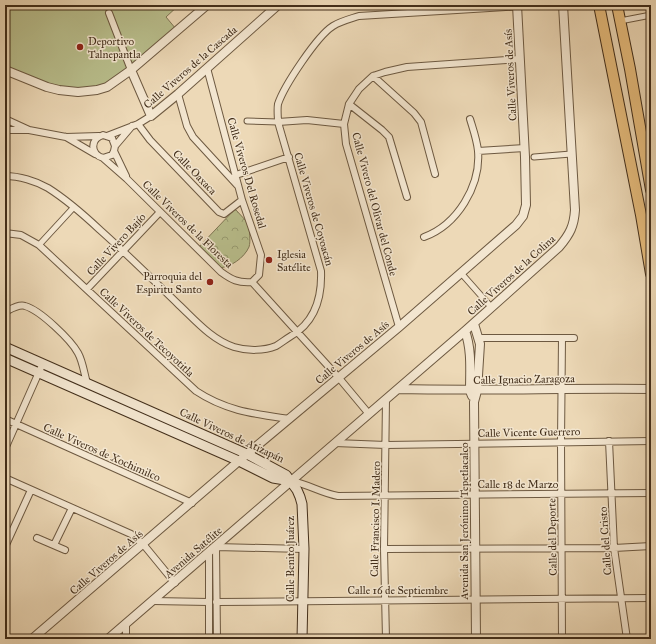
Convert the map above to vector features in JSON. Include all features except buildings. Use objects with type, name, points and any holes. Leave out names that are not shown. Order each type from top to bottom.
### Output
[{"type":"main road","points":[[599,5],[651,274]]},
{"type":"main road","points":[[617,5],[630,69],[651,190]]},
{"type":"main road","name":"Calle Viveros de Atizapán","points":[[5,346],[247,454],[286,474],[291,481]]},
{"type":"main road","name":"Calle Viveros de Atizapán","points":[[5,358],[239,461],[273,478],[291,481]]},
{"type":"main road","name":"Calle Benito Juárez","points":[[291,481],[298,490],[302,504],[304,549],[302,639]]},
{"type":"street","points":[[5,70],[48,87],[60,90],[78,92],[97,90],[107,87],[131,70],[208,5]]},
{"type":"street","name":"Calle Viveros de la Cascada","points":[[107,136],[135,125],[151,116],[178,94],[278,5]]},
{"type":"street","name":"Calle Viveros de Coyoacán","points":[[5,176],[24,178],[48,188],[74,207],[123,251],[198,323],[215,337],[234,347],[264,349],[276,346],[298,332],[310,319],[318,302],[322,286],[321,271],[278,122],[278,106],[283,90],[317,41],[332,27],[359,16],[539,5]]},
{"type":"street","name":"Calle Viveros de la Colina","points":[[291,481],[492,308],[559,247],[570,233],[573,226],[575,210],[563,5]]},
{"type":"street","name":"Calle Viveros de Asís","points":[[32,639],[192,503],[247,454],[399,327],[516,225],[523,216],[526,205],[525,148],[517,6]]},
{"type":"street","points":[[109,13],[151,116]]},
{"type":"street","points":[[620,21],[651,15]]},
{"type":"street","name":"Calle Vivero del Olivar del Conde","points":[[399,327],[346,144],[344,124],[350,104],[359,89],[373,76],[385,72],[407,67],[520,59]]},
{"type":"street","name":"Calle Viveros Del Rosedal","points":[[207,68],[242,200],[262,255],[259,275],[252,282]]},
{"type":"street","points":[[373,76],[414,113],[420,122],[435,174]]},
{"type":"street","points":[[178,94],[187,126],[193,137],[238,186]]},
{"type":"street","points":[[350,104],[382,130],[388,137],[407,197]]},
{"type":"street","points":[[5,119],[29,130]]},
{"type":"street","points":[[424,236],[432,234],[444,226],[459,211],[470,193],[477,172],[478,151],[470,119]]},
{"type":"street","points":[[247,121],[278,122],[307,120],[344,124]]},
{"type":"street","name":"Calle Viveros de la Cascada","points":[[115,149],[135,125]]},
{"type":"street","name":"Calle Oaxaca","points":[[135,125],[219,212],[224,214],[242,200]]},
{"type":"street","points":[[5,130],[29,130],[66,137],[107,136],[112,138],[115,149],[108,157],[103,158],[66,137]]},
{"type":"street","points":[[95,154],[93,144],[95,139],[99,136]]},
{"type":"street","points":[[478,151],[525,148]]},
{"type":"street","name":"Calle Viveros de la Floresta","points":[[115,149],[127,179]]},
{"type":"street","points":[[534,157],[571,154]]},
{"type":"street","points":[[236,175],[289,157]]},
{"type":"street","name":"Calle Viveros de la Floresta","points":[[103,158],[127,179],[221,272],[231,279],[242,283],[252,282]]},
{"type":"street","points":[[39,245],[74,207]]},
{"type":"street","name":"Calle Vivero Bajío","points":[[87,289],[160,212]]},
{"type":"street","name":"Calle Viveros de Tecoyotitla","points":[[5,233],[21,235],[39,245],[196,391],[206,398],[231,408],[249,413],[289,419]]},
{"type":"street","points":[[461,273],[492,308]]},
{"type":"street","points":[[252,282],[339,378],[369,414]]},
{"type":"street","points":[[5,312],[13,307],[24,306],[38,312],[48,320],[74,346],[79,355],[87,383]]},
{"type":"street","name":"Avenida San Jerónimo Tepetlacalco","points":[[474,324],[480,344],[474,391]]},
{"type":"street","name":"Avenida San Jerónimo Tepetlacalco","points":[[465,331],[469,341],[474,391],[476,639]]},
{"type":"street","points":[[479,338],[574,338]]},
{"type":"street","name":"Calle del Deporte","points":[[562,338],[562,639]]},
{"type":"street","points":[[5,449],[43,363]]},
{"type":"street","name":"Calle Ignacio Zaragoza","points":[[398,389],[474,391],[562,388],[651,389]]},
{"type":"street","name":"Calle Francisco I. Madero","points":[[386,399],[384,496],[386,639]]},
{"type":"street","name":"Calle Viveros de Xochimilco","points":[[5,419],[192,503]]},
{"type":"street","name":"Calle del Cristo","points":[[609,441],[614,548],[627,639]]},
{"type":"street","name":"Calle Vicente Guerrero","points":[[335,443],[386,445],[651,441]]},
{"type":"street","points":[[5,478],[131,534],[143,544],[175,583]]},
{"type":"street","name":"Calle 18 de Marzo","points":[[291,481],[302,483],[319,492],[338,496],[651,494]]},
{"type":"street","name":"Avenida Satélite","points":[[108,639],[216,548],[291,481]]},
{"type":"street","points":[[5,547],[32,490]]},
{"type":"street","points":[[54,545],[72,508]]},
{"type":"street","points":[[37,538],[65,550]]},
{"type":"street","points":[[384,549],[614,548],[651,546]]},
{"type":"street","points":[[217,639],[216,548],[304,549]]},
{"type":"street","points":[[209,553],[209,639]]},
{"type":"street","name":"Calle 16 de Septiembre","points":[[216,602],[302,600],[651,598]]},
{"type":"street","points":[[153,601],[209,602]]},
{"type":"street","points":[[126,624],[126,639]]},
{"type":"green space","name":"Deportivo Talnepantla","points":[[5,5],[179,5],[166,17],[176,29],[106,86],[78,89],[52,85],[5,68]]},
{"type":"green space","points":[[235,209],[249,224],[250,245],[244,255],[237,261],[228,266],[219,268],[198,248]]},
{"type":"place","name":"Deportivo Talnepantla","points":[[80,47]]},
{"type":"place","name":"Iglesia Satélite","points":[[269,260]]},
{"type":"place","name":"Parroquia del Espiritu Santo","points":[[210,282]]}]
